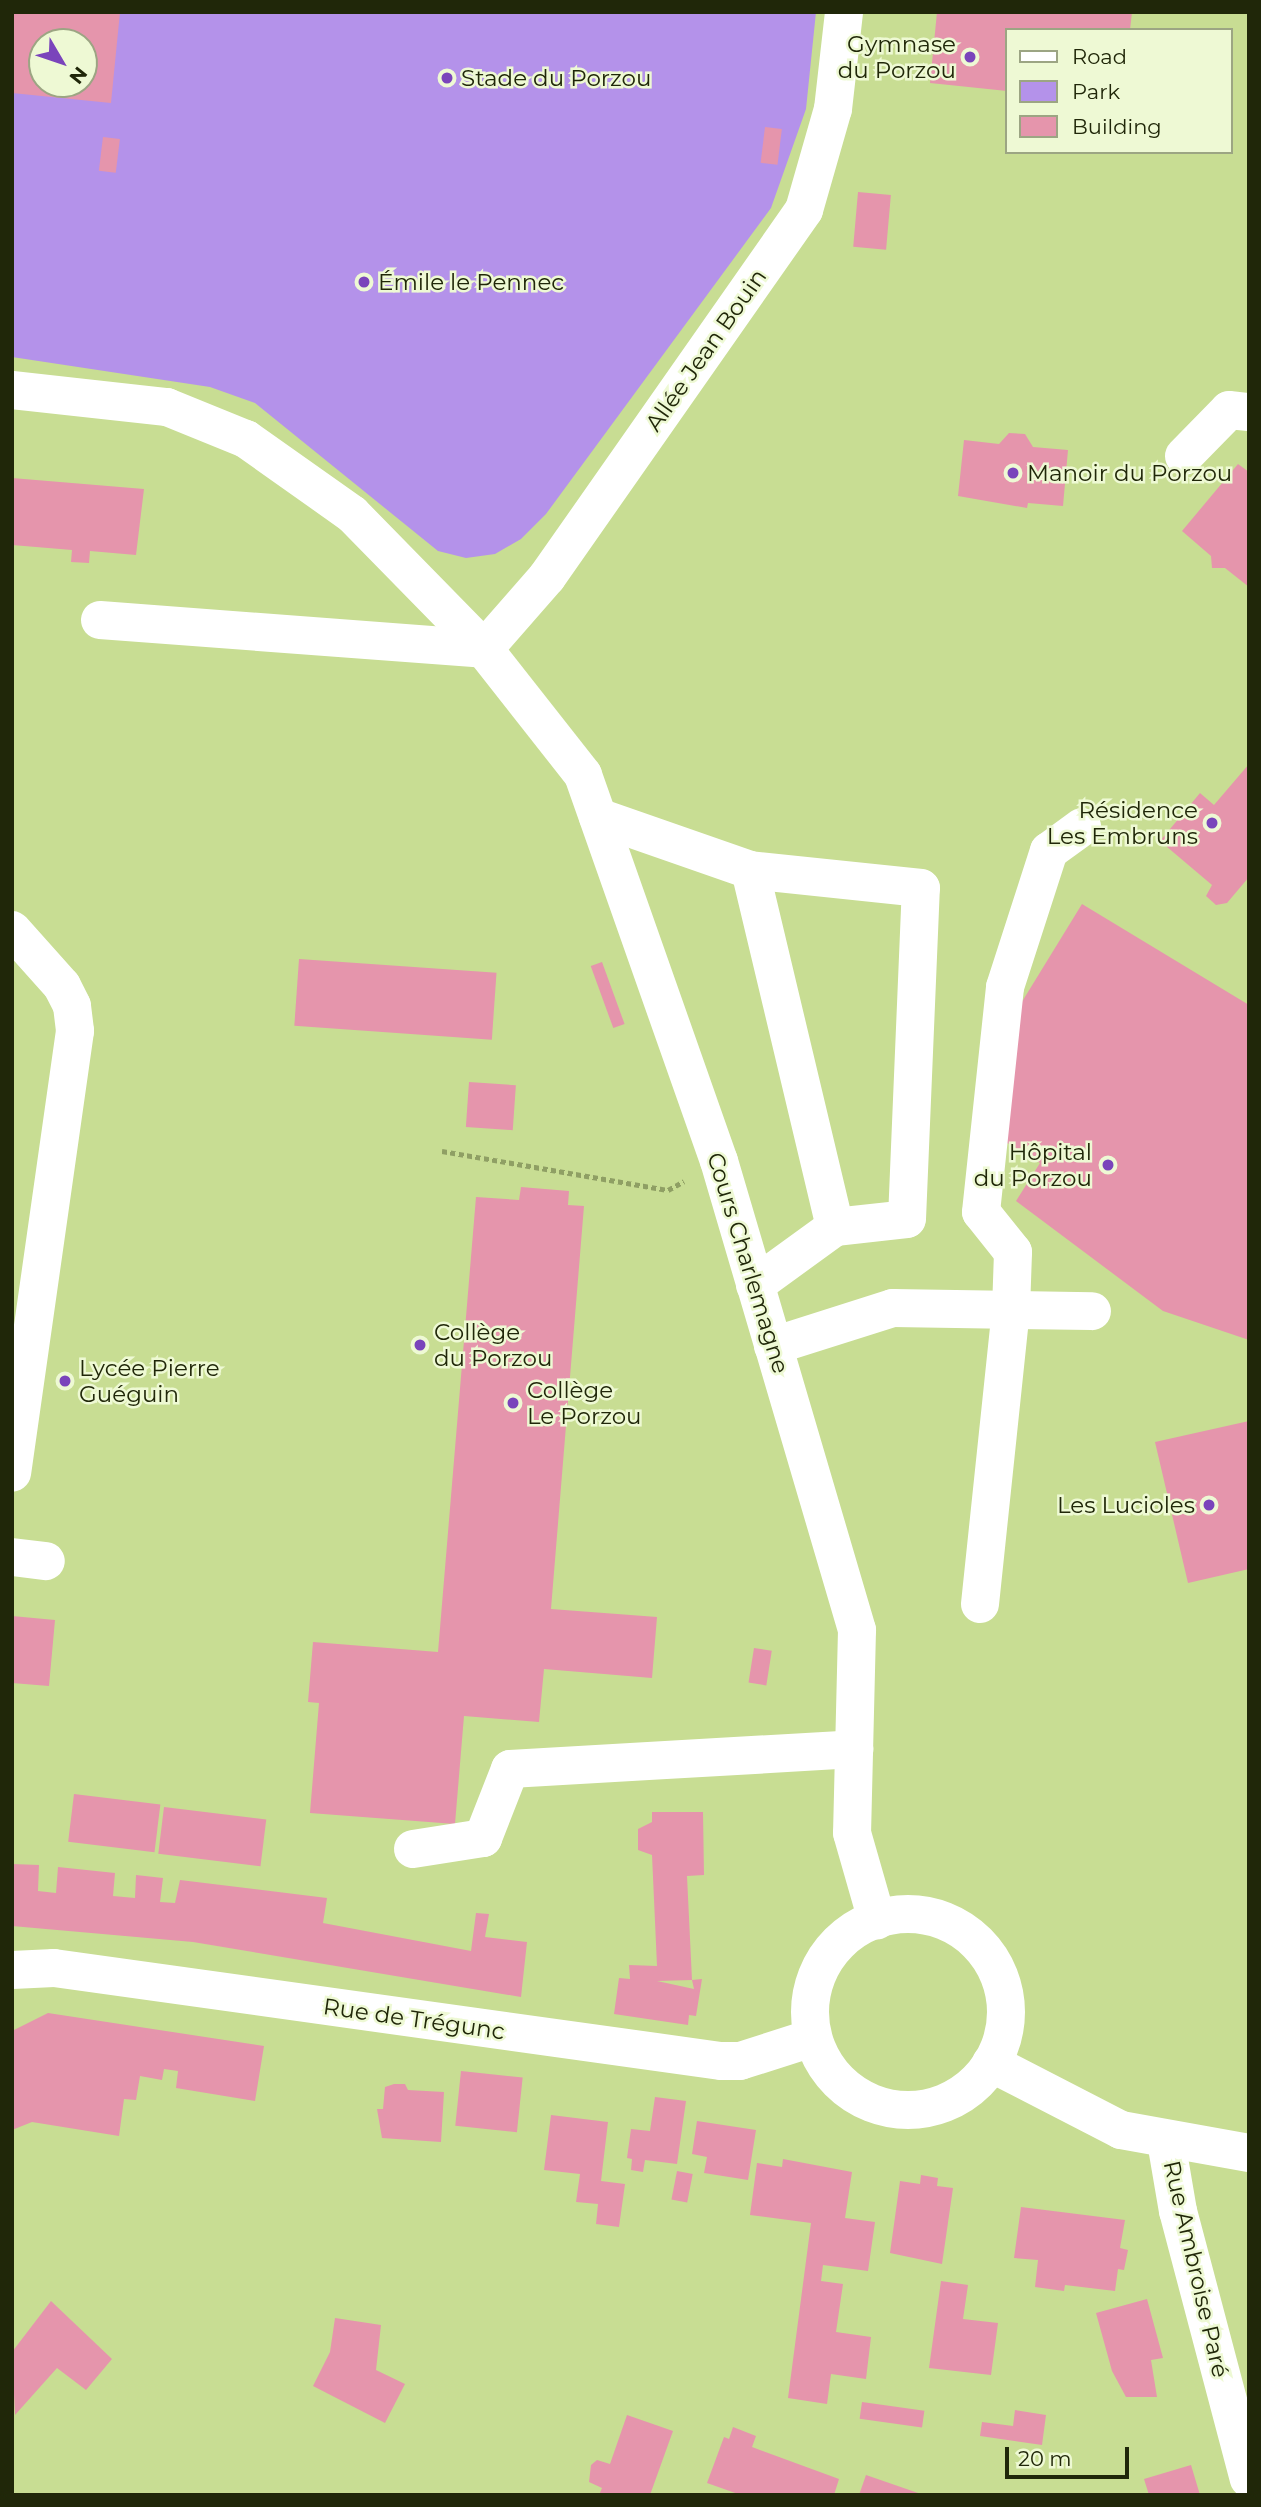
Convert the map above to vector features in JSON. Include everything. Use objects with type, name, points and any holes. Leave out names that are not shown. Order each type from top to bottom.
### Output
[{"type":"street","name":"Allée Jean Bouin","points":[[484,649],[547,577],[804,210],[833,109],[844,12]]},
{"type":"street","name":"Cours Charlemagne","points":[[12,390],[167,407],[246,439],[352,514],[484,649],[583,775],[719,1161],[857,1630],[852,1833],[877,1920]]},
{"type":"street","points":[[1184,456],[1228,410],[1249,412]]},
{"type":"street","points":[[100,620],[484,649]]},
{"type":"street","points":[[598,817],[750,870],[921,888],[907,1219],[835,1227],[755,1284]]},
{"type":"street","points":[[980,1604],[1011,1310],[1013,1252],[981,1212],[1004,987],[1049,851],[1082,827]]},
{"type":"street","points":[[750,870],[835,1227]]},
{"type":"street","points":[[12,930],[62,986],[72,1006],[75,1031],[12,1474]]},
{"type":"street","points":[[773,1346],[893,1308],[1092,1311]]},
{"type":"street","points":[[413,1849],[483,1838],[510,1769],[854,1749]]},
{"type":"street","points":[[895,1914],[929,1916],[960,1929],[985,1951],[1001,1980],[1006,2014],[1000,2044],[990,2063],[963,2094],[935,2107],[903,2111],[873,2105],[846,2089],[825,2066],[812,2038],[809,2004],[818,1972],[837,1944],[877,1920],[895,1914]]},
{"type":"street","name":"Rue de Trégunc","points":[[12,1970],[54,1968],[721,2062],[740,2061],[812,2038]]},
{"type":"street","points":[[990,2063],[1121,2130],[1166,2141],[1249,2153]]},
{"type":"street","name":"Rue Ambroise Paré","points":[[1166,2141],[1178,2211],[1249,2479]]},
{"type":"path","points":[[442,1151],[668,1189],[719,1161]]},
{"type":"green space","name":"Émile le Pennec","points":[[12,12],[816,12],[806,109],[771,208],[546,514],[521,539],[495,554],[466,558],[438,551],[255,403],[210,387],[12,357]]},
{"type":"building","points":[[12,12],[120,12],[111,103],[62,98],[98,98],[98,28],[28,28],[28,95],[12,93]]},
{"type":"building","name":"Gymnase du Porzou","points":[[937,12],[1132,12],[1130,28],[1006,28],[1006,91],[930,83]]},
{"type":"building","points":[[765,127],[782,129],[777,165],[761,163]]},
{"type":"building","points":[[103,137],[120,139],[116,173],[99,171]]},
{"type":"building","points":[[858,192],[891,195],[886,250],[853,247]]},
{"type":"building","name":"Manoir du Porzou","points":[[1009,433],[1025,434],[1033,447],[1068,450],[1063,506],[1028,503],[1027,508],[958,496],[964,440],[999,444]]},
{"type":"building","points":[[1238,464],[1249,472],[1249,587],[1225,568],[1212,568],[1211,556],[1182,531]]},
{"type":"building","points":[[12,478],[144,489],[136,555],[90,551],[89,563],[71,562],[72,550],[12,545]]},
{"type":"building","name":"Résidence Les Embruns","points":[[1249,764],[1249,877],[1227,903],[1216,905],[1206,896],[1212,885],[1160,841],[1200,793],[1214,805]]},
{"type":"building","points":[[1082,904],[1249,1005],[1249,1340],[1163,1311],[1016,1201],[1040,1163],[999,1138],[1009,1023]]},
{"type":"building","points":[[299,959],[497,973],[492,1040],[294,1026]]},
{"type":"building","points":[[602,962],[625,1024],[613,1028],[591,966]]},
{"type":"building","points":[[469,1082],[516,1085],[513,1130],[466,1127]]},
{"type":"building","name":"Collège Le Porzou","points":[[521,1187],[569,1191],[568,1205],[584,1206],[551,1609],[657,1617],[652,1678],[544,1669],[539,1722],[464,1716],[455,1824],[310,1813],[319,1703],[308,1702],[313,1642],[438,1652],[476,1197],[519,1200]]},
{"type":"building","name":"Les Lucioles","points":[[1249,1421],[1249,1569],[1188,1583],[1155,1442]]},
{"type":"building","points":[[12,1616],[55,1620],[49,1686],[12,1683]]},
{"type":"building","points":[[754,1648],[772,1651],[766,1685],[749,1683]]},
{"type":"building","points":[[74,1794],[160,1805],[155,1852],[68,1842]]},
{"type":"building","points":[[164,1807],[266,1820],[261,1866],[158,1854]]},
{"type":"building","points":[[652,1812],[703,1812],[704,1875],[687,1876],[692,1980],[702,1979],[696,2016],[689,2015],[688,2025],[614,2014],[619,1978],[630,1979],[629,1965],[657,1966],[652,1855],[638,1850],[638,1829],[652,1822]],"holes":[[[692,1980],[694,1989],[657,1981]]]},
{"type":"building","points":[[12,1864],[39,1865],[38,1891],[56,1893],[58,1867],[115,1873],[113,1896],[135,1898],[136,1875],[163,1878],[160,1902],[175,1903],[180,1880],[327,1898],[323,1923],[471,1951],[476,1913],[489,1914],[485,1937],[527,1942],[521,1997],[193,1942],[12,1926]]},
{"type":"building","points":[[48,2013],[264,2046],[255,2101],[176,2088],[178,2071],[164,2069],[162,2080],[140,2076],[136,2100],[124,2099],[119,2136],[32,2122],[12,2130],[12,2031]]},
{"type":"building","points":[[461,2071],[523,2077],[517,2132],[455,2126]]},
{"type":"building","points":[[405,2084],[408,2090],[444,2092],[441,2142],[382,2138],[377,2109],[383,2109],[385,2087]]},
{"type":"building","points":[[655,2097],[686,2101],[677,2164],[645,2160],[643,2172],[631,2170],[632,2159],[627,2158],[631,2129],[650,2131]]},
{"type":"building","points":[[551,2115],[608,2122],[601,2181],[625,2184],[619,2227],[596,2224],[598,2204],[576,2202],[580,2174],[544,2170]]},
{"type":"building","points":[[697,2121],[756,2130],[748,2180],[704,2173],[707,2157],[692,2154]]},
{"type":"building","points":[[783,2159],[852,2172],[845,2218],[875,2222],[868,2271],[823,2265],[821,2281],[843,2284],[836,2332],[871,2337],[866,2379],[831,2374],[827,2404],[788,2398],[811,2223],[750,2215],[757,2163],[782,2167]]},
{"type":"building","points":[[677,2171],[693,2174],[687,2203],[671,2199]]},
{"type":"building","points":[[921,2175],[938,2178],[937,2186],[953,2188],[942,2264],[890,2253],[900,2181],[920,2184]]},
{"type":"building","points":[[1021,2207],[1125,2220],[1120,2248],[1128,2250],[1124,2270],[1118,2269],[1115,2291],[1065,2285],[1064,2291],[1035,2287],[1038,2260],[1014,2258]]},
{"type":"building","points":[[941,2281],[968,2285],[963,2319],[998,2323],[991,2375],[929,2368]]},
{"type":"building","points":[[1147,2299],[1163,2358],[1151,2360],[1157,2397],[1126,2397],[1112,2371],[1096,2313]]},
{"type":"building","points":[[51,2301],[112,2359],[86,2390],[57,2368],[15,2415],[12,2352]]},
{"type":"building","points":[[335,2318],[381,2325],[376,2370],[405,2384],[385,2423],[313,2386],[330,2352]]},
{"type":"building","points":[[862,2402],[924,2411],[922,2428],[860,2419]]},
{"type":"building","points":[[1015,2410],[1046,2415],[1042,2445],[980,2436],[982,2422],[1013,2426]]},
{"type":"building","points":[[627,2415],[673,2431],[650,2495],[599,2495],[602,2488],[589,2482],[591,2465],[597,2460],[610,2464]]},
{"type":"building","points":[[733,2427],[756,2436],[752,2447],[839,2479],[834,2495],[741,2495],[707,2483],[724,2437],[729,2439]]},
{"type":"building","points":[[1191,2465],[1200,2495],[1149,2495],[1144,2479]]},
{"type":"building","points":[[866,2475],[921,2494],[921,2495],[859,2495]]},
{"type":"place","name":"Gymnase du Porzou","points":[[970,57]]},
{"type":"place","name":"Stade du Porzou","points":[[447,78]]},
{"type":"place","name":"Émile le Pennec","points":[[364,282]]},
{"type":"place","name":"Manoir du Porzou","points":[[1013,473]]},
{"type":"place","name":"Résidence Les Embruns","points":[[1212,823]]},
{"type":"place","name":"Hôpital du Porzou","points":[[1108,1165]]},
{"type":"place","name":"Collège du Porzou","points":[[420,1345]]},
{"type":"place","name":"Lycée Pierre Guéguin","points":[[65,1381]]},
{"type":"place","name":"Collège Le Porzou","points":[[513,1403]]},
{"type":"place","name":"Les Lucioles","points":[[1209,1505]]}]
